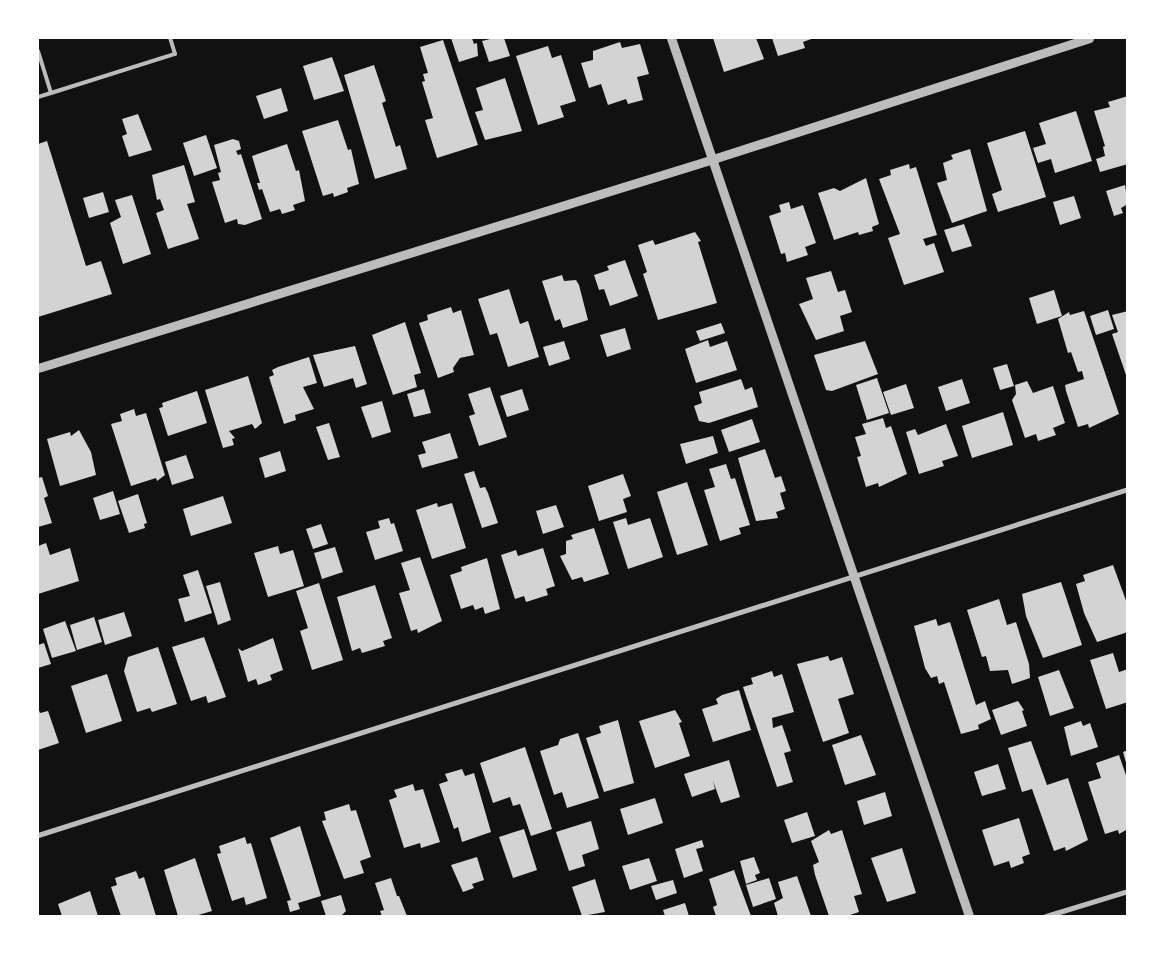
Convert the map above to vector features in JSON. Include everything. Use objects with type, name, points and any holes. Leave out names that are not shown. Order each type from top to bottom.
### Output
[{"type":"street","points":[[671,38],[969,916]]},
{"type":"street","points":[[38,368],[713,158],[1089,38]]},
{"type":"street","points":[[38,835],[1128,489]]},
{"type":"street","points":[[1046,916],[1128,891]]},
{"type":"lane","points":[[38,97],[175,54],[170,38]]},
{"type":"lane","points":[[38,51],[51,93]]},
{"type":"building","points":[[451,38],[472,38],[474,44],[477,43],[478,56],[459,62]]},
{"type":"building","points":[[504,38],[510,56],[489,62],[482,41]]},
{"type":"building","points":[[713,38],[756,38],[764,59],[724,72]]},
{"type":"building","points":[[772,38],[814,38],[803,42],[805,48],[778,56]]},
{"type":"building","points":[[443,40],[478,145],[437,158],[425,120],[433,118],[422,82],[425,81],[423,74],[428,73],[420,47]]},
{"type":"building","points":[[620,42],[622,48],[640,44],[649,74],[637,77],[643,100],[628,104],[626,99],[608,105],[601,84],[589,88],[581,63],[593,60],[593,51]]},
{"type":"building","points":[[548,46],[552,58],[561,55],[576,101],[560,106],[564,117],[538,125],[516,56]]},
{"type":"building","points":[[332,57],[344,91],[314,100],[303,66]]},
{"type":"building","points":[[374,65],[386,101],[382,103],[396,147],[400,145],[407,169],[375,179],[344,75]]},
{"type":"building","points":[[505,78],[522,131],[485,140],[475,112],[483,110],[476,88]]},
{"type":"building","points":[[281,88],[288,111],[264,119],[256,96]]},
{"type":"building","points":[[1128,96],[1128,164],[1100,172],[1096,159],[1105,156],[1103,147],[1105,146],[1094,111],[1110,107],[1108,102]]},
{"type":"building","points":[[1076,111],[1092,161],[1055,173],[1051,159],[1038,163],[1033,148],[1046,144],[1039,123]]},
{"type":"building","points":[[138,114],[152,150],[129,157],[122,136],[127,134],[122,119]]},
{"type":"building","points":[[338,120],[348,150],[351,149],[359,184],[347,188],[348,192],[334,197],[333,193],[323,196],[302,131]]},
{"type":"building","points":[[1025,131],[1046,197],[998,212],[992,194],[1002,190],[987,143]]},
{"type":"building","points":[[206,135],[217,168],[194,176],[183,143]]},
{"type":"building","points":[[233,139],[239,141],[241,149],[236,151],[238,155],[241,154],[262,219],[245,225],[238,224],[237,219],[225,223],[212,182],[220,180],[218,173],[221,172],[214,145]]},
{"type":"building","points":[[47,141],[86,266],[101,261],[112,294],[38,317],[38,144]]},
{"type":"building","points":[[287,144],[296,171],[299,170],[305,201],[293,205],[295,210],[282,214],[280,209],[270,212],[262,189],[259,190],[257,183],[260,183],[252,156]]},
{"type":"building","points":[[970,149],[987,211],[952,223],[937,183],[947,180],[943,163],[953,159],[951,155]]},
{"type":"building","points":[[909,164],[910,169],[916,167],[937,235],[923,239],[926,246],[934,243],[944,272],[904,285],[888,238],[900,234],[879,179],[891,175],[890,170]]},
{"type":"building","points":[[184,165],[195,202],[187,204],[199,239],[168,249],[156,213],[164,210],[160,199],[157,200],[152,175]]},
{"type":"building","points":[[866,178],[879,224],[872,227],[873,231],[859,235],[858,232],[834,240],[818,193],[834,188],[840,191]]},
{"type":"building","points":[[1125,185],[1128,204],[1121,208],[1123,213],[1114,216],[1106,191]]},
{"type":"building","points":[[103,192],[109,212],[89,218],[83,198]]},
{"type":"building","points":[[132,195],[151,254],[123,264],[110,223],[121,217],[115,200]]},
{"type":"building","points":[[1074,196],[1081,218],[1060,225],[1053,202]]},
{"type":"building","points":[[789,202],[791,209],[803,205],[816,243],[805,247],[808,255],[787,262],[785,253],[781,254],[769,216],[781,212],[779,205]]},
{"type":"building","points":[[964,224],[972,246],[952,252],[944,230]]},
{"type":"building","points":[[695,232],[701,241],[698,242],[717,303],[658,320],[643,274],[647,272],[638,245],[653,240],[655,245]]},
{"type":"building","points":[[625,260],[638,296],[610,306],[604,289],[599,290],[594,275],[609,270],[607,266]]},
{"type":"building","points":[[831,271],[838,292],[845,290],[852,312],[840,316],[844,331],[816,340],[799,304],[813,299],[806,278]]},
{"type":"building","points":[[562,275],[564,281],[576,280],[579,285],[588,320],[563,328],[560,319],[555,321],[542,281]]},
{"type":"building","points":[[509,289],[520,324],[528,321],[539,357],[508,367],[497,333],[490,335],[478,299]]},
{"type":"building","points":[[1054,290],[1062,316],[1037,324],[1029,298]]},
{"type":"building","points":[[451,307],[453,313],[461,310],[474,355],[460,358],[453,368],[454,372],[438,378],[419,323],[428,320],[427,315]]},
{"type":"building","points":[[1108,310],[1114,329],[1096,335],[1090,316]]},
{"type":"building","points":[[1084,311],[1119,414],[1089,428],[1088,424],[1078,427],[1066,391],[1065,385],[1084,379],[1082,371],[1078,372],[1071,352],[1068,353],[1058,319],[1069,312],[1070,315]]},
{"type":"building","points":[[1128,311],[1127,378],[1112,334],[1118,332],[1112,315]]},
{"type":"building","points":[[405,322],[421,373],[414,375],[417,387],[393,395],[372,335]]},
{"type":"building","points":[[721,323],[725,333],[700,341],[696,331]]},
{"type":"building","points":[[625,328],[631,349],[607,357],[600,335]]},
{"type":"building","points":[[708,340],[710,347],[727,341],[737,370],[696,383],[685,349]]},
{"type":"building","points":[[564,341],[570,359],[549,366],[543,347]]},
{"type":"building","points":[[865,341],[878,374],[832,391],[826,390],[814,355]]},
{"type":"building","points":[[355,346],[367,384],[356,388],[353,378],[324,387],[313,355]]},
{"type":"building","points":[[309,357],[317,383],[303,387],[314,409],[295,415],[296,420],[284,424],[269,377],[274,375],[272,370],[278,367]]},
{"type":"building","points":[[1007,364],[1014,386],[1000,390],[993,368]]},
{"type":"building","points":[[248,376],[262,423],[255,429],[252,424],[229,431],[235,438],[232,439],[234,445],[223,448],[205,390]]},
{"type":"building","points":[[877,378],[889,413],[867,420],[856,385]]},
{"type":"building","points":[[741,379],[745,390],[752,387],[758,407],[709,423],[699,421],[694,406],[702,403],[699,392]]},
{"type":"building","points":[[962,379],[970,403],[946,411],[938,387]]},
{"type":"building","points":[[1027,381],[1033,393],[1053,386],[1065,423],[1053,428],[1056,435],[1038,441],[1036,434],[1025,438],[1012,400],[1016,394],[1015,385]]},
{"type":"building","points":[[906,384],[914,408],[891,415],[883,392]]},
{"type":"building","points":[[490,387],[507,437],[479,446],[469,416],[475,414],[468,394]]},
{"type":"building","points":[[424,389],[431,413],[414,417],[407,394]]},
{"type":"building","points":[[522,389],[529,410],[507,417],[500,396]]},
{"type":"building","points":[[197,391],[207,423],[168,436],[159,408],[163,407],[162,403]]},
{"type":"building","points":[[382,401],[391,432],[372,438],[361,407]]},
{"type":"building","points":[[134,409],[136,416],[146,413],[165,475],[157,481],[156,478],[131,486],[111,424],[122,421],[120,414]]},
{"type":"building","points":[[1003,412],[1013,445],[972,458],[962,426]]},
{"type":"building","points":[[883,418],[886,428],[891,426],[907,474],[879,487],[878,483],[866,487],[857,457],[861,456],[855,437],[866,434],[862,424]]},
{"type":"building","points":[[752,419],[760,442],[729,452],[721,430]]},
{"type":"building","points":[[329,423],[340,457],[328,460],[316,427]]},
{"type":"building","points":[[946,424],[958,456],[942,461],[944,466],[919,474],[906,432],[915,429],[918,435]]},
{"type":"building","points":[[79,430],[91,452],[96,475],[60,486],[47,439],[70,432],[71,436]]},
{"type":"building","points":[[450,433],[458,458],[422,468],[418,455],[426,453],[422,442]]},
{"type":"building","points":[[713,436],[718,453],[686,464],[680,444]]},
{"type":"building","points":[[765,449],[775,478],[781,476],[786,491],[780,493],[785,509],[776,512],[778,518],[756,521],[738,458]]},
{"type":"building","points":[[280,451],[286,471],[265,478],[259,458]]},
{"type":"building","points":[[186,455],[194,478],[172,485],[165,462]]},
{"type":"building","points":[[726,464],[731,479],[735,478],[750,525],[739,528],[741,534],[720,541],[704,490],[715,487],[709,469]]},
{"type":"building","points":[[474,471],[480,488],[485,487],[488,493],[498,523],[482,528],[464,474]]},
{"type":"building","points":[[623,474],[631,496],[623,499],[627,512],[599,521],[588,486]]},
{"type":"building","points":[[42,477],[48,496],[44,498],[52,523],[38,527],[38,478]]},
{"type":"building","points":[[687,482],[708,545],[677,555],[657,492]]},
{"type":"building","points":[[113,491],[120,514],[100,520],[93,498]]},
{"type":"building","points":[[138,494],[147,523],[144,524],[145,528],[129,533],[118,501]]},
{"type":"building","points":[[223,496],[232,523],[191,536],[183,509]]},
{"type":"building","points":[[437,503],[438,507],[452,503],[466,548],[432,559],[416,510]]},
{"type":"building","points":[[556,505],[564,527],[543,534],[536,511]]},
{"type":"building","points":[[389,518],[391,524],[394,523],[403,551],[375,560],[366,532],[380,528],[378,521]]},
{"type":"building","points":[[626,518],[628,525],[650,518],[663,557],[628,569],[613,522]]},
{"type":"building","points":[[321,524],[328,544],[313,549],[306,529]]},
{"type":"building","points":[[594,528],[609,574],[584,582],[582,577],[572,580],[560,556],[566,554],[566,541],[573,539],[571,535]]},
{"type":"building","points":[[46,543],[50,555],[70,548],[79,581],[38,594],[38,546]]},
{"type":"building","points":[[278,546],[280,554],[293,550],[304,586],[268,597],[254,553]]},
{"type":"building","points":[[335,547],[343,572],[322,579],[314,553]]},
{"type":"building","points":[[543,548],[555,586],[546,589],[548,595],[526,602],[524,596],[515,599],[501,555],[516,550],[518,556]]},
{"type":"building","points":[[420,557],[442,621],[418,633],[417,629],[411,631],[399,593],[410,590],[401,563]]},
{"type":"building","points":[[487,558],[500,609],[485,614],[483,607],[475,610],[473,605],[461,609],[450,575],[462,571],[461,567]]},
{"type":"building","points":[[1113,565],[1128,606],[1128,632],[1097,642],[1084,613],[1076,584],[1085,581],[1083,575]]},
{"type":"building","points":[[198,570],[212,613],[185,622],[178,599],[190,596],[183,575]]},
{"type":"building","points":[[220,582],[231,620],[218,625],[206,586]]},
{"type":"building","points":[[1061,582],[1082,645],[1043,658],[1026,616],[1022,594]]},
{"type":"building","points":[[319,583],[343,660],[312,670],[300,631],[308,628],[296,591]]},
{"type":"building","points":[[375,585],[392,638],[383,641],[385,646],[362,653],[360,648],[352,651],[337,597]]},
{"type":"building","points":[[999,599],[1007,625],[1016,622],[1029,664],[1030,678],[1012,684],[1008,670],[990,671],[986,656],[982,657],[967,610]]},
{"type":"building","points":[[124,612],[132,636],[105,645],[98,620]]},
{"type":"building","points":[[94,617],[102,642],[77,650],[70,625]]},
{"type":"building","points":[[936,619],[938,626],[950,622],[976,705],[985,701],[991,719],[978,725],[979,729],[961,734],[944,682],[939,684],[937,676],[931,678],[925,668],[914,626]]},
{"type":"building","points":[[65,621],[76,651],[52,658],[43,629]]},
{"type":"building","points":[[204,637],[226,697],[208,703],[206,696],[191,701],[172,647]]},
{"type":"building","points":[[273,638],[283,670],[270,675],[272,680],[258,685],[256,679],[248,682],[238,648],[242,651]]},
{"type":"building","points":[[44,643],[51,664],[38,668],[38,645]]},
{"type":"building","points":[[158,647],[177,704],[152,712],[150,708],[137,712],[124,671],[128,657]]},
{"type":"building","points":[[1113,653],[1119,672],[1128,669],[1128,702],[1106,709],[1090,660]]},
{"type":"building","points":[[828,656],[830,661],[842,657],[854,694],[838,699],[849,733],[823,742],[797,664]]},
{"type":"building","points":[[1059,670],[1074,708],[1050,716],[1038,677]]},
{"type":"building","points":[[772,671],[774,677],[782,674],[794,712],[772,718],[773,728],[782,725],[791,751],[784,753],[793,782],[777,787],[743,687],[753,684],[751,678]]},
{"type":"building","points":[[107,674],[122,721],[86,733],[71,686]]},
{"type":"building","points":[[739,690],[751,730],[713,742],[702,709],[718,704],[716,699],[722,695]]},
{"type":"building","points":[[1018,701],[1024,710],[1022,711],[1027,726],[1001,735],[992,710]]},
{"type":"building","points":[[38,708],[40,713],[48,711],[59,743],[38,750]]},
{"type":"building","points":[[675,710],[682,722],[679,723],[690,756],[655,768],[639,721]]},
{"type":"building","points":[[618,720],[634,783],[604,792],[586,738],[601,733],[599,726]]},
{"type":"building","points":[[1081,721],[1083,726],[1090,723],[1098,747],[1071,756],[1064,727]]},
{"type":"building","points":[[578,733],[599,798],[567,808],[562,792],[554,795],[540,751],[558,745],[560,739]]},
{"type":"building","points":[[861,735],[876,775],[845,785],[832,745]]},
{"type":"building","points":[[1031,741],[1047,785],[1068,778],[1088,840],[1066,851],[1065,847],[1054,851],[1032,789],[1022,792],[1008,748]]},
{"type":"building","points":[[525,747],[552,829],[531,836],[520,804],[513,806],[510,797],[493,803],[480,763]]},
{"type":"building","points":[[1128,750],[1128,766],[1127,766],[1123,752]]},
{"type":"building","points":[[1119,755],[1128,781],[1128,829],[1119,834],[1118,830],[1105,834],[1088,782],[1101,778],[1096,763]]},
{"type":"building","points":[[729,760],[740,797],[721,803],[713,781],[715,789],[692,797],[684,774]]},
{"type":"building","points":[[998,764],[1006,789],[982,796],[974,772]]},
{"type":"building","points":[[462,769],[465,776],[474,773],[491,832],[462,842],[458,827],[454,829],[439,784],[448,781],[445,774]]},
{"type":"building","points":[[413,784],[415,791],[423,789],[440,842],[421,848],[420,843],[404,848],[389,800],[397,797],[394,790]]},
{"type":"building","points":[[885,792],[892,816],[864,825],[857,801]]},
{"type":"building","points":[[655,798],[663,823],[628,835],[620,809]]},
{"type":"building","points":[[349,804],[351,811],[356,810],[371,857],[360,861],[364,873],[344,879],[322,821],[326,820],[324,812]]},
{"type":"building","points":[[807,812],[815,836],[792,843],[784,820]]},
{"type":"building","points":[[1019,818],[1030,854],[1022,857],[1024,863],[1011,868],[1009,861],[994,866],[982,830]]},
{"type":"building","points":[[591,821],[599,849],[582,855],[585,866],[569,871],[556,832]]},
{"type":"building","points":[[300,826],[321,896],[298,903],[300,909],[290,912],[287,901],[291,900],[270,838]]},
{"type":"building","points":[[524,829],[537,870],[513,878],[499,837]]},
{"type":"building","points":[[829,830],[831,834],[842,830],[862,894],[854,896],[859,912],[847,916],[829,916],[815,875],[813,865],[819,862],[811,841]]},
{"type":"building","points":[[245,837],[247,844],[251,843],[267,898],[246,905],[244,897],[232,901],[217,854],[221,853],[219,846]]},
{"type":"building","points":[[702,840],[704,847],[696,849],[703,871],[684,878],[675,849]]},
{"type":"building","points":[[902,848],[916,893],[887,902],[871,858]]},
{"type":"building","points":[[477,857],[484,880],[472,884],[474,888],[463,892],[451,865]]},
{"type":"building","points":[[754,857],[760,873],[755,875],[757,880],[746,884],[740,861]]},
{"type":"building","points":[[195,858],[212,911],[195,916],[178,916],[164,870]]},
{"type":"building","points":[[649,858],[657,881],[630,890],[622,866]]},
{"type":"building","points":[[734,870],[751,916],[716,916],[713,907],[717,905],[709,879]]},
{"type":"building","points":[[136,871],[139,879],[144,877],[156,916],[121,916],[111,887],[117,885],[115,878]]},
{"type":"building","points":[[797,876],[811,916],[778,916],[774,903],[783,898],[778,882]]},
{"type":"building","points":[[391,878],[407,916],[382,916],[380,911],[384,910],[375,883]]},
{"type":"building","points":[[769,878],[776,899],[753,907],[746,885]]},
{"type":"building","points":[[595,879],[605,912],[582,916],[572,887]]},
{"type":"building","points":[[673,880],[677,893],[656,900],[651,886]]},
{"type":"building","points":[[90,891],[98,916],[62,916],[58,904]]},
{"type":"building","points":[[341,895],[346,911],[341,916],[326,916],[321,901]]},
{"type":"building","points":[[685,903],[689,916],[665,916],[663,910]]}]
